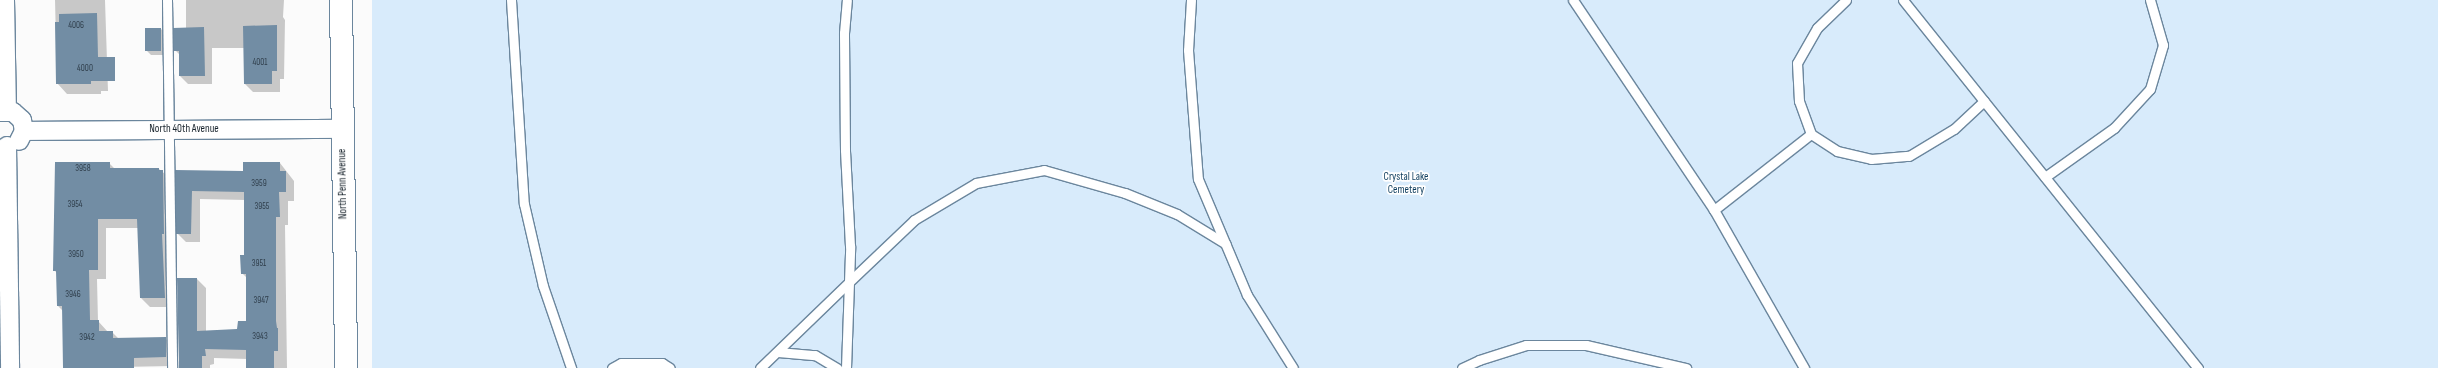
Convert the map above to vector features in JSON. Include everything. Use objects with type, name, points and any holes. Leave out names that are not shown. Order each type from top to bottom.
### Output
[{"type":"main road","name":"North Penn Avenue","points":[[341,0],[346,368]]},
{"type":"street","points":[[5,0],[3,112],[18,115],[22,120],[24,131],[19,142],[4,145],[10,368]]},
{"type":"street","name":"North 40th Avenue","points":[[24,131],[343,129]]},
{"type":"lane","points":[[167,0],[172,368]]},
{"type":"lane","points":[[511,0],[524,204],[543,286],[571,368]]},
{"type":"lane","points":[[846,368],[850,246],[845,150],[844,33],[847,0]]},
{"type":"lane","points":[[1191,0],[1188,50],[1198,179],[1247,295],[1293,368]]},
{"type":"lane","points":[[1573,0],[1714,210],[1804,368]]},
{"type":"lane","points":[[1846,0],[1817,28],[1797,62],[1799,101],[1811,134],[1837,151],[1871,159],[1909,156],[1954,128],[1984,101]]},
{"type":"lane","points":[[1903,0],[2198,368]]},
{"type":"lane","points":[[2045,177],[2114,128],[2150,89],[2163,45],[2150,0]]},
{"type":"lane","points":[[1714,210],[1811,134]]},
{"type":"lane","points":[[760,368],[914,220],[976,183],[1044,170],[1125,193],[1177,214],[1226,244]]},
{"type":"lane","points":[[1462,368],[1479,360],[1526,345],[1586,345],[1686,368]]},
{"type":"lane","points":[[778,352],[815,355],[837,368]]},
{"type":"lane","points":[[612,368],[621,363],[662,363],[670,368]]},
{"type":"green space","name":"Crystal Lake Cemetery","points":[[372,0],[2438,0],[2438,368],[372,368]]},
{"type":"building","points":[[97,13],[98,57],[115,57],[115,81],[91,81],[91,84],[56,84],[55,22],[59,22],[59,14]]},
{"type":"building","points":[[277,25],[277,71],[272,71],[272,84],[244,84],[243,26]]},
{"type":"building","points":[[204,27],[205,76],[179,76],[179,51],[174,51],[173,28]]},
{"type":"building","points":[[145,28],[161,28],[161,51],[145,51]]},
{"type":"building","points":[[55,162],[110,162],[110,168],[159,168],[159,170],[163,170],[164,234],[162,234],[165,298],[140,298],[137,219],[98,219],[98,270],[89,270],[90,320],[99,320],[99,331],[113,331],[113,338],[166,337],[166,357],[134,358],[134,368],[63,368],[62,306],[57,306],[56,271],[53,271]]},
{"type":"building","points":[[243,162],[280,162],[280,171],[286,171],[286,192],[279,192],[280,217],[276,217],[276,321],[278,328],[278,351],[274,351],[274,368],[246,368],[246,350],[205,349],[206,356],[202,356],[202,368],[179,368],[177,278],[197,278],[197,331],[237,329],[238,321],[246,321],[246,274],[241,274],[240,255],[244,255],[244,192],[192,191],[191,234],[176,234],[175,170],[243,171]]}]
